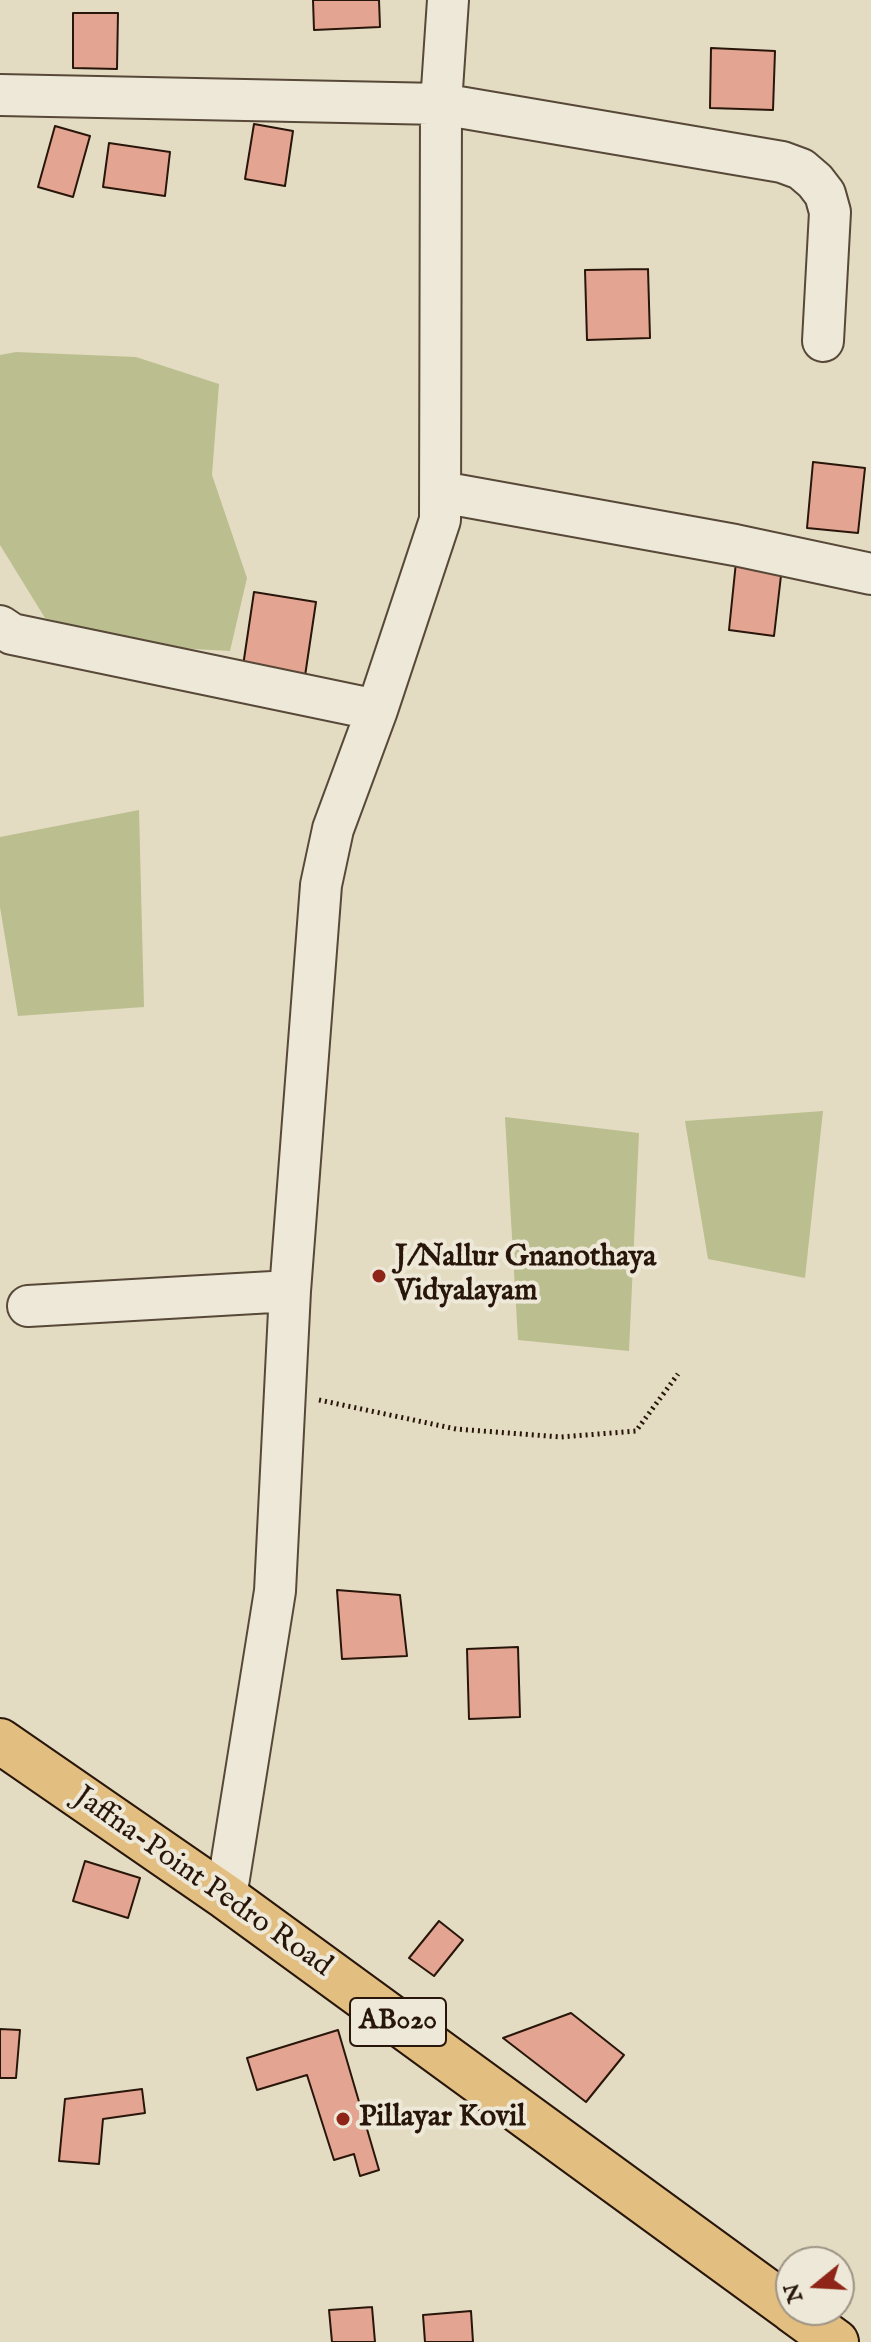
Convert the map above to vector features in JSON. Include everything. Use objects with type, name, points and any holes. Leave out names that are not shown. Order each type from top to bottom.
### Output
[{"type":"main road","name":"Jaffna-Point Pedro Road","points":[[0,1741],[226,1897],[775,2298]]},
{"type":"main road","name":"Jaffna-Point Pedro Road","points":[[814,2326],[836,2342]]},
{"type":"street","points":[[226,1897],[275,1591],[290,1291],[321,885],[333,829],[377,710],[440,520],[441,104],[448,0]]},
{"type":"street","points":[[0,95],[441,104],[782,162],[801,169],[825,194],[830,212],[823,341]]},
{"type":"street","points":[[441,492],[735,545],[871,574]]},
{"type":"street","points":[[0,626],[12,634],[377,710]]},
{"type":"street","points":[[28,1306],[290,1291]]},
{"type":"path","points":[[286,1394],[456,1429],[561,1437],[636,1431],[678,1374]]},
{"type":"green space","points":[[16,352],[136,357],[219,384],[212,475],[247,578],[230,651],[157,647],[45,618],[0,545],[0,355]]},
{"type":"green space","points":[[139,810],[144,1007],[18,1016],[0,907],[0,837]]},
{"type":"green space","points":[[823,1111],[805,1278],[708,1259],[685,1121]]},
{"type":"green space","points":[[505,1117],[639,1133],[629,1351],[518,1340]]},
{"type":"building","points":[[313,0],[379,0],[380,27],[314,30]]},
{"type":"building","points":[[73,13],[118,13],[117,69],[73,68]]},
{"type":"building","points":[[711,48],[775,51],[773,110],[710,108]]},
{"type":"building","points":[[254,124],[293,131],[285,186],[245,179]]},
{"type":"building","points":[[55,126],[90,136],[73,197],[38,187]]},
{"type":"building","points":[[109,143],[170,152],[165,196],[103,187]]},
{"type":"building","points":[[648,269],[650,338],[587,340],[585,270]]},
{"type":"building","points":[[813,462],[865,468],[858,533],[807,528]]},
{"type":"building","points":[[736,562],[782,567],[774,636],[729,630]]},
{"type":"building","points":[[254,592],[316,602],[305,676],[243,666]]},
{"type":"building","points":[[337,1590],[400,1595],[407,1656],[342,1659]]},
{"type":"building","points":[[518,1647],[520,1717],[469,1719],[467,1649]]},
{"type":"building","points":[[85,1861],[140,1878],[128,1918],[73,1901]]},
{"type":"building","points":[[439,1921],[463,1940],[434,1976],[409,1958]]},
{"type":"building","points":[[571,2013],[624,2055],[586,2102],[503,2038]]},
{"type":"building","points":[[0,2029],[20,2030],[16,2078],[0,2078]]},
{"type":"building","name":"Pillayar Kovil","points":[[338,2030],[379,2170],[360,2176],[354,2154],[334,2160],[307,2075],[257,2090],[247,2058]]},
{"type":"building","points":[[142,2089],[145,2113],[103,2119],[99,2164],[59,2161],[65,2099]]},
{"type":"building","points":[[372,2307],[375,2342],[332,2342],[329,2310]]},
{"type":"building","points":[[471,2311],[473,2342],[425,2342],[423,2315]]},
{"type":"place","name":"J/Nallur Gnanothaya Vidyalayam","points":[[379,1276]]},
{"type":"place","name":"Pillayar Kovil","points":[[343,2119]]}]
